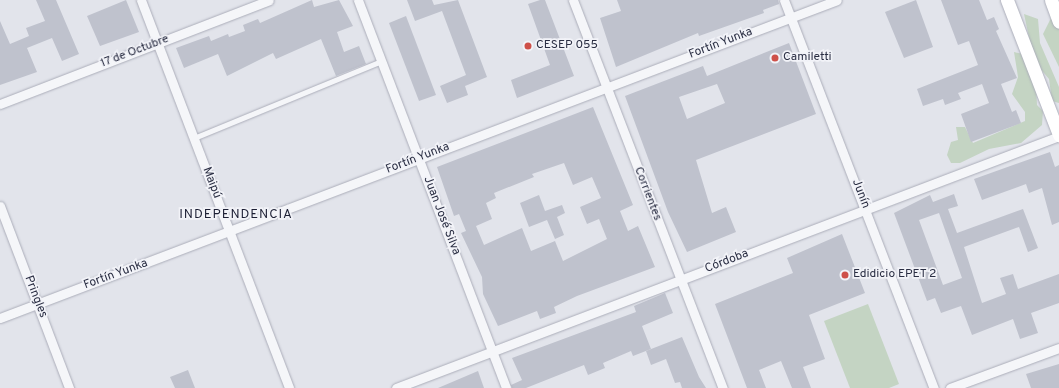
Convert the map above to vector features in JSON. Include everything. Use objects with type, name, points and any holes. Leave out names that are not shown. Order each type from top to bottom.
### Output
[{"type":"main road","points":[[1007,0],[1059,135]]},
{"type":"main road","points":[[1051,0],[1059,22]]},
{"type":"street","name":"Maipú","points":[[141,0],[289,388]]},
{"type":"street","name":"17 de Octubre","points":[[0,104],[269,0]]},
{"type":"street","name":"Juan José Silva","points":[[358,0],[506,388]]},
{"type":"street","name":"Corrientes","points":[[573,0],[722,388]]},
{"type":"street","name":"Junín","points":[[784,0],[934,388]]},
{"type":"street","name":"Fortín Yunka","points":[[0,318],[230,233],[419,159],[837,0]]},
{"type":"street","name":"Córdoba","points":[[396,388],[1059,135]]},
{"type":"street","name":"Pringles","points":[[0,206],[69,388]]},
{"type":"street","points":[[950,388],[1059,348]]},
{"type":"lane","points":[[194,138],[382,61]]},
{"type":"green space","points":[[1024,14],[1038,19],[1040,43],[1059,87],[1059,103],[1052,101],[1049,79],[1034,61]]},
{"type":"green space","points":[[1052,16],[1059,18],[1059,67],[1043,34]]},
{"type":"green space","points":[[1014,52],[1023,54],[1036,87],[1037,105],[1043,111],[1042,125],[1021,143],[989,149],[960,163],[951,163],[947,155],[951,142],[958,140],[956,127],[965,127],[973,143],[1025,121],[1025,112],[1012,94],[1018,77]]},
{"type":"green space","points":[[868,304],[899,384],[889,388],[850,388],[824,321]]},
{"type":"building","points":[[36,0],[56,0],[79,54],[62,61],[52,38],[27,48],[37,72],[0,85],[0,21],[10,44],[29,36],[26,28],[45,21]]},
{"type":"building","points":[[126,0],[139,32],[100,46],[87,16]]},
{"type":"building","points":[[312,0],[314,7],[339,0],[353,26],[337,32],[344,52],[359,46],[366,64],[336,76],[321,39],[276,59],[273,53],[227,76],[218,54],[184,68],[176,48],[209,36],[211,41],[228,34],[229,37],[245,31],[243,25],[258,19],[260,23]]},
{"type":"building","points":[[407,0],[432,0],[434,5],[458,0],[487,77],[465,86],[468,95],[447,103],[440,86],[466,75],[442,11],[415,21]]},
{"type":"building","points":[[545,0],[574,76],[517,98],[511,80],[550,65],[528,4]]},
{"type":"building","points":[[617,0],[778,0],[779,4],[763,10],[764,13],[699,36],[698,33],[616,67],[600,18],[621,11]]},
{"type":"building","points":[[916,0],[933,47],[904,58],[885,12]]},
{"type":"building","points":[[941,0],[979,0],[987,20],[994,17],[999,29],[996,31],[1017,78],[1001,84],[1012,112],[1016,110],[1021,123],[971,142],[961,114],[989,103],[982,84],[958,93],[961,99],[945,105],[943,99],[923,106],[917,89],[978,65],[969,41],[958,45]]},
{"type":"building","points":[[406,16],[436,95],[419,101],[389,23]]},
{"type":"building","points":[[789,43],[816,114],[696,160],[712,213],[726,207],[736,232],[687,252],[668,212],[625,96],[703,66],[707,76]],"holes":[[[717,84],[725,103],[687,119],[679,97]]]},
{"type":"building","points":[[593,107],[633,205],[620,211],[628,231],[638,226],[655,267],[577,296],[554,307],[556,313],[540,319],[537,311],[498,326],[483,294],[482,277],[461,233],[466,231],[459,214],[454,216],[437,167]],"holes":[[[564,163],[573,185],[592,177],[601,198],[580,207],[587,224],[599,219],[607,239],[563,261],[555,241],[531,251],[522,228],[484,245],[476,226],[492,219],[486,203],[496,198],[494,193],[534,177],[532,174]]]},
{"type":"building","points":[[1050,152],[1055,167],[1059,165],[1059,222],[1052,225],[1042,188],[1029,193],[1026,184],[982,200],[974,179]]},
{"type":"building","points":[[954,194],[958,206],[948,209],[957,233],[1023,209],[1038,248],[1028,252],[1019,227],[964,247],[982,303],[1006,294],[1000,278],[1013,274],[1018,289],[1059,274],[1059,303],[1031,313],[1038,333],[1020,339],[1013,319],[972,335],[961,306],[941,313],[935,298],[927,301],[894,213],[930,195],[933,202]],"holes":[[[939,213],[962,278],[943,285],[919,220]]]},
{"type":"building","points":[[539,195],[545,211],[562,205],[565,213],[557,217],[564,235],[555,239],[547,220],[529,227],[520,203]]},
{"type":"building","points":[[842,234],[865,293],[809,315],[825,359],[803,367],[811,388],[792,388],[781,361],[759,370],[766,388],[747,388],[715,304],[793,273],[787,258]]},
{"type":"building","points":[[665,293],[673,313],[642,326],[651,349],[633,356],[631,351],[603,363],[605,368],[588,375],[584,365],[526,388],[512,388],[511,385],[522,380],[512,358],[636,312],[634,306]]},
{"type":"building","points":[[682,337],[699,377],[706,388],[682,388],[680,382],[675,383],[666,359],[651,365],[646,351]]},
{"type":"building","points":[[1059,364],[1059,388],[1031,388],[1026,374]]},
{"type":"building","points":[[188,370],[195,388],[175,388],[170,377]]},
{"type":"building","points":[[478,371],[484,388],[438,388]]},
{"type":"place","name":"CESEP 055","points":[[528,46]]},
{"type":"place","name":"Camiletti","points":[[775,58]]},
{"type":"place","name":"Edidicio EPET 2","points":[[845,275]]},
{"type":"district","name":"INDEPENDENCIA","points":[[236,215]]}]
